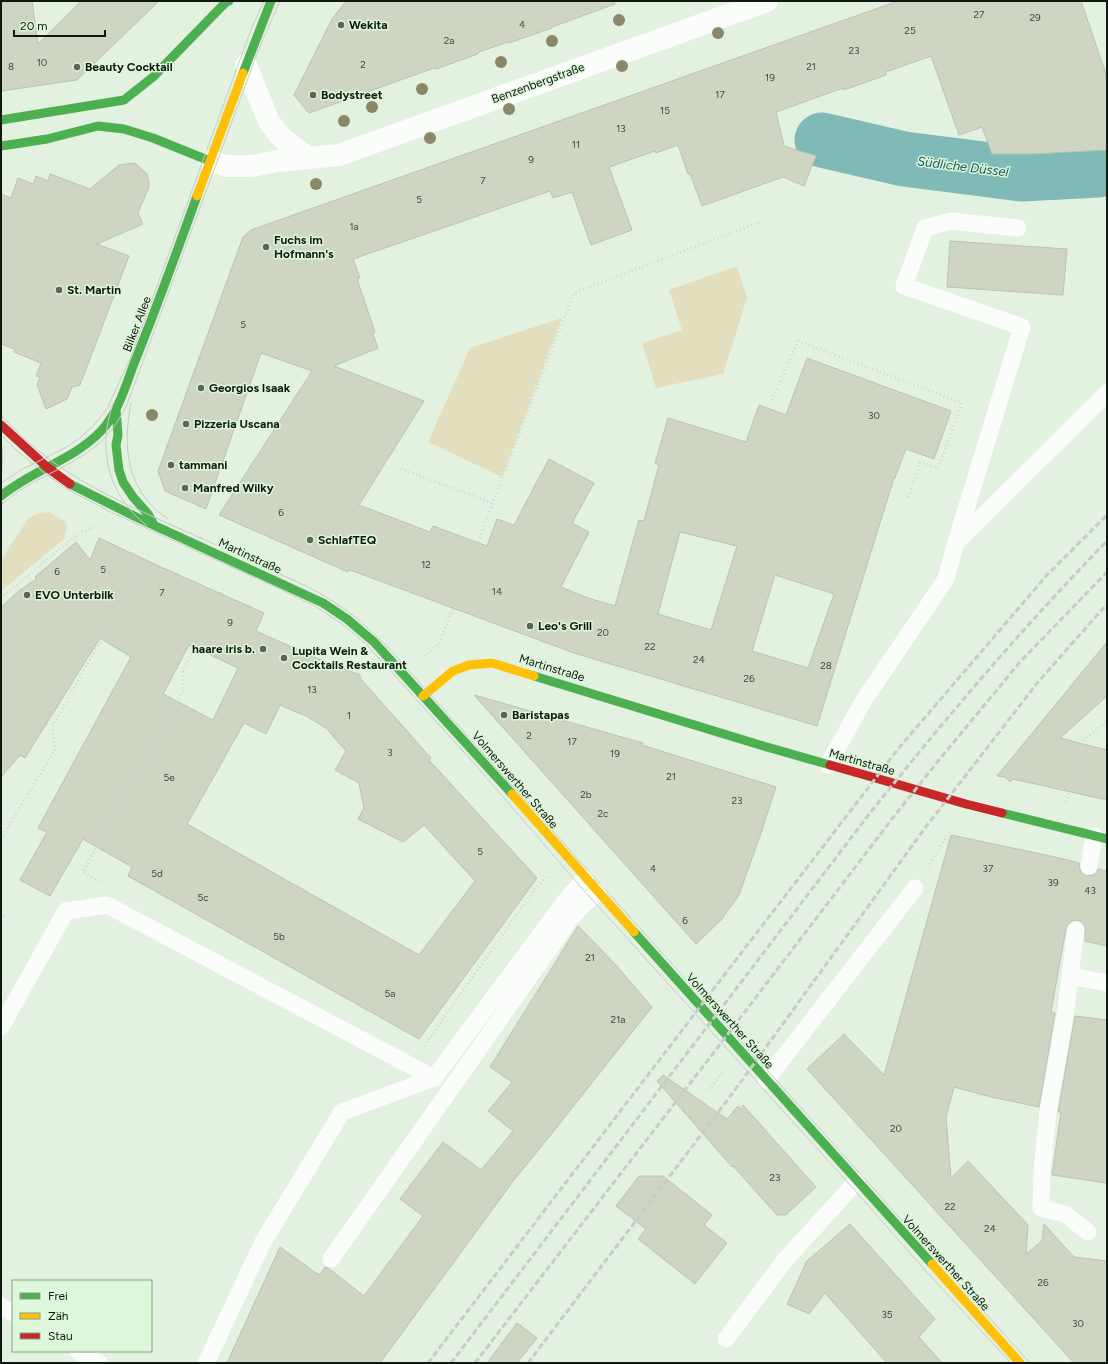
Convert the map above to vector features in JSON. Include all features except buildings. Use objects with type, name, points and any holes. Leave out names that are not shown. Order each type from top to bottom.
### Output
[{"type":"street","points":[[1,120],[124,103],[153,77],[226,2],[229,1]]},
{"type":"street","name":"Benzenbergstraße","points":[[210,161],[226,166],[252,166],[278,161],[339,155],[767,1]]},
{"type":"street","name":"Bilker Allee","points":[[1,496],[14,485],[48,468],[98,434],[116,410],[145,337],[270,3],[259,2]]},
{"type":"street","points":[[246,64],[269,122],[281,137],[308,158]]},
{"type":"street","points":[[1,146],[47,140],[98,126],[124,126],[210,161]]},
{"type":"street","points":[[116,410],[118,435],[116,445],[119,470],[123,482],[133,497],[148,514],[153,524]]},
{"type":"street","name":"Martinstraße","points":[[1,424],[48,468],[75,487],[323,603],[347,619],[374,642],[423,696],[453,671],[469,665],[492,663],[760,746],[966,804],[1101,838]]},
{"type":"street","name":"Volmerswerther Straße","points":[[423,696],[468,744],[585,878],[1020,1363]]},
{"type":"lane","points":[[828,765],[864,700],[946,579],[1022,328],[904,286],[925,228],[951,221],[1018,228]]},
{"type":"lane","points":[[956,542],[1107,393]]},
{"type":"lane","points":[[1089,866],[1101,838]]},
{"type":"lane","points":[[206,1363],[263,1242],[342,1112],[434,1078],[566,900],[585,878]]},
{"type":"lane","points":[[766,1080],[915,888]]},
{"type":"lane","points":[[331,1259],[570,919],[598,892]]},
{"type":"lane","points":[[1,1026],[66,911],[107,905],[434,1078]]},
{"type":"lane","points":[[1076,930],[1064,1016],[1048,1112],[1042,1171],[1041,1208],[1065,1214],[1088,1232]]},
{"type":"lane","points":[[1070,976],[1107,983]]},
{"type":"lane","points":[[726,1339],[786,1260],[857,1181]]},
{"type":"lane","points":[[1,1306],[12,1312]]},
{"type":"lane","points":[[80,1352],[99,1363]]},
{"type":"path","points":[[475,549],[574,293],[760,222]]},
{"type":"path","points":[[772,400],[798,341],[962,403],[938,468],[920,462],[908,499]]},
{"type":"path","points":[[401,469],[493,503]]},
{"type":"path","points":[[1,598],[78,533],[93,529],[119,508]]},
{"type":"path","points":[[1,839],[55,750],[52,728],[145,560]]},
{"type":"path","points":[[403,673],[439,644],[453,608]]},
{"type":"path","points":[[104,884],[83,872],[183,692],[183,670],[196,643]]},
{"type":"path","points":[[1059,827],[1083,741],[1107,721]]},
{"type":"path","points":[[915,888],[966,804]]},
{"type":"path","points":[[420,1052],[535,889],[568,858]]},
{"type":"path","points":[[1,912],[3,916],[1,917]]},
{"type":"path","points":[[709,1090],[722,1073]]},
{"type":"shaded area","points":[[737,266],[747,298],[723,374],[656,388],[642,343],[682,330],[669,290]]},
{"type":"shaded area","points":[[562,318],[502,477],[428,442],[470,348]]},
{"type":"shaded area","points":[[49,512],[66,522],[67,527],[64,539],[1,591],[1,560],[28,519],[37,513]]},
{"type":"waterway","name":"Südliche Düssel","points":[[822,140],[904,159],[1022,174],[1098,170],[1107,168]]},
{"type":"tram line","points":[[1,483],[21,470],[65,448],[81,437],[96,423],[108,407],[132,354],[252,27],[264,1]]},
{"type":"tram line","points":[[1,505],[24,488],[86,454],[102,441],[110,432],[126,407],[260,46],[280,1]]},
{"type":"tram line","points":[[131,403],[127,436],[131,468],[136,482],[144,496],[154,508],[168,519]]},
{"type":"tram line","points":[[113,404],[108,421],[106,438],[106,454],[109,470],[123,500],[133,513],[146,525]]},
{"type":"tram line","points":[[1,415],[19,434],[38,450],[57,465],[78,478],[121,502],[300,583],[326,597],[347,611],[372,632],[1030,1363]]},
{"type":"tram line","points":[[1,435],[17,451],[70,491],[113,513],[313,605],[341,623],[367,645],[472,761],[579,885],[851,1186],[931,1277],[1011,1363]]},
{"type":"tram line","points":[[1,440],[3,454],[1,481]]},
{"type":"railway","points":[[428,1363],[898,749],[1047,575],[1107,515]]},
{"type":"railway","points":[[451,1363],[870,813],[985,674],[1107,541]]},
{"type":"railway","points":[[475,1363],[892,819],[939,760],[1020,662],[1107,572]]},
{"type":"railway","points":[[528,1363],[732,1094],[925,828],[1038,682],[1107,604]]},
{"type":"traffic: fast","points":[[1,120],[124,100],[153,77],[226,2],[229,1]]},
{"type":"traffic: fast","points":[[243,73],[271,1]]},
{"type":"traffic: fast","points":[[1,146],[47,139],[98,126],[124,129],[153,138],[210,161]]},
{"type":"traffic: fast","points":[[1,496],[26,479],[79,449],[91,440],[108,423],[118,406],[197,196]]},
{"type":"traffic: fast","points":[[116,410],[118,435],[116,445],[119,470],[123,482],[133,497],[148,514],[153,523]]},
{"type":"traffic: fast","points":[[70,484],[136,517],[323,603],[347,619],[374,642],[512,794]]},
{"type":"traffic: fast","points":[[534,676],[830,765]]},
{"type":"traffic: fast","points":[[1002,813],[1107,839]]},
{"type":"traffic: fast","points":[[634,932],[932,1264]]},
{"type":"traffic: slow","points":[[197,196],[243,73]]},
{"type":"traffic: slow","points":[[423,696],[453,671],[469,665],[492,663],[534,676]]},
{"type":"traffic: slow","points":[[512,794],[634,932]]},
{"type":"traffic: slow","points":[[932,1264],[1020,1363]]},
{"type":"traffic: jam","points":[[1,425],[48,468],[70,484]]},
{"type":"traffic: jam","points":[[830,765],[1002,813]]},
{"type":"place","name":"Wekita","points":[[341,25]]},
{"type":"place","name":"Beauty Cocktail","points":[[77,67]]},
{"type":"place","name":"Bodystreet","points":[[313,95]]},
{"type":"place","name":"Fuchs im Hofmann's","points":[[266,247]]},
{"type":"place","name":"St. Martin","points":[[59,290]]},
{"type":"place","name":"Georgios Isaak","points":[[201,388]]},
{"type":"place","name":"Pizzeria Uscana","points":[[186,424]]},
{"type":"place","name":"tammani","points":[[171,465]]},
{"type":"place","name":"Manfred Wilky","points":[[185,488]]},
{"type":"place","name":"SchlafTEQ","points":[[310,540]]},
{"type":"place","name":"EVO Unterbilk","points":[[27,595]]},
{"type":"place","name":"Leo's Grill","points":[[530,626]]},
{"type":"place","name":"haare iris b.","points":[[263,649]]},
{"type":"place","name":"Lupita Wein & Cocktails Restaurant","points":[[284,658]]},
{"type":"place","name":"Baristapas","points":[[504,715]]}]
